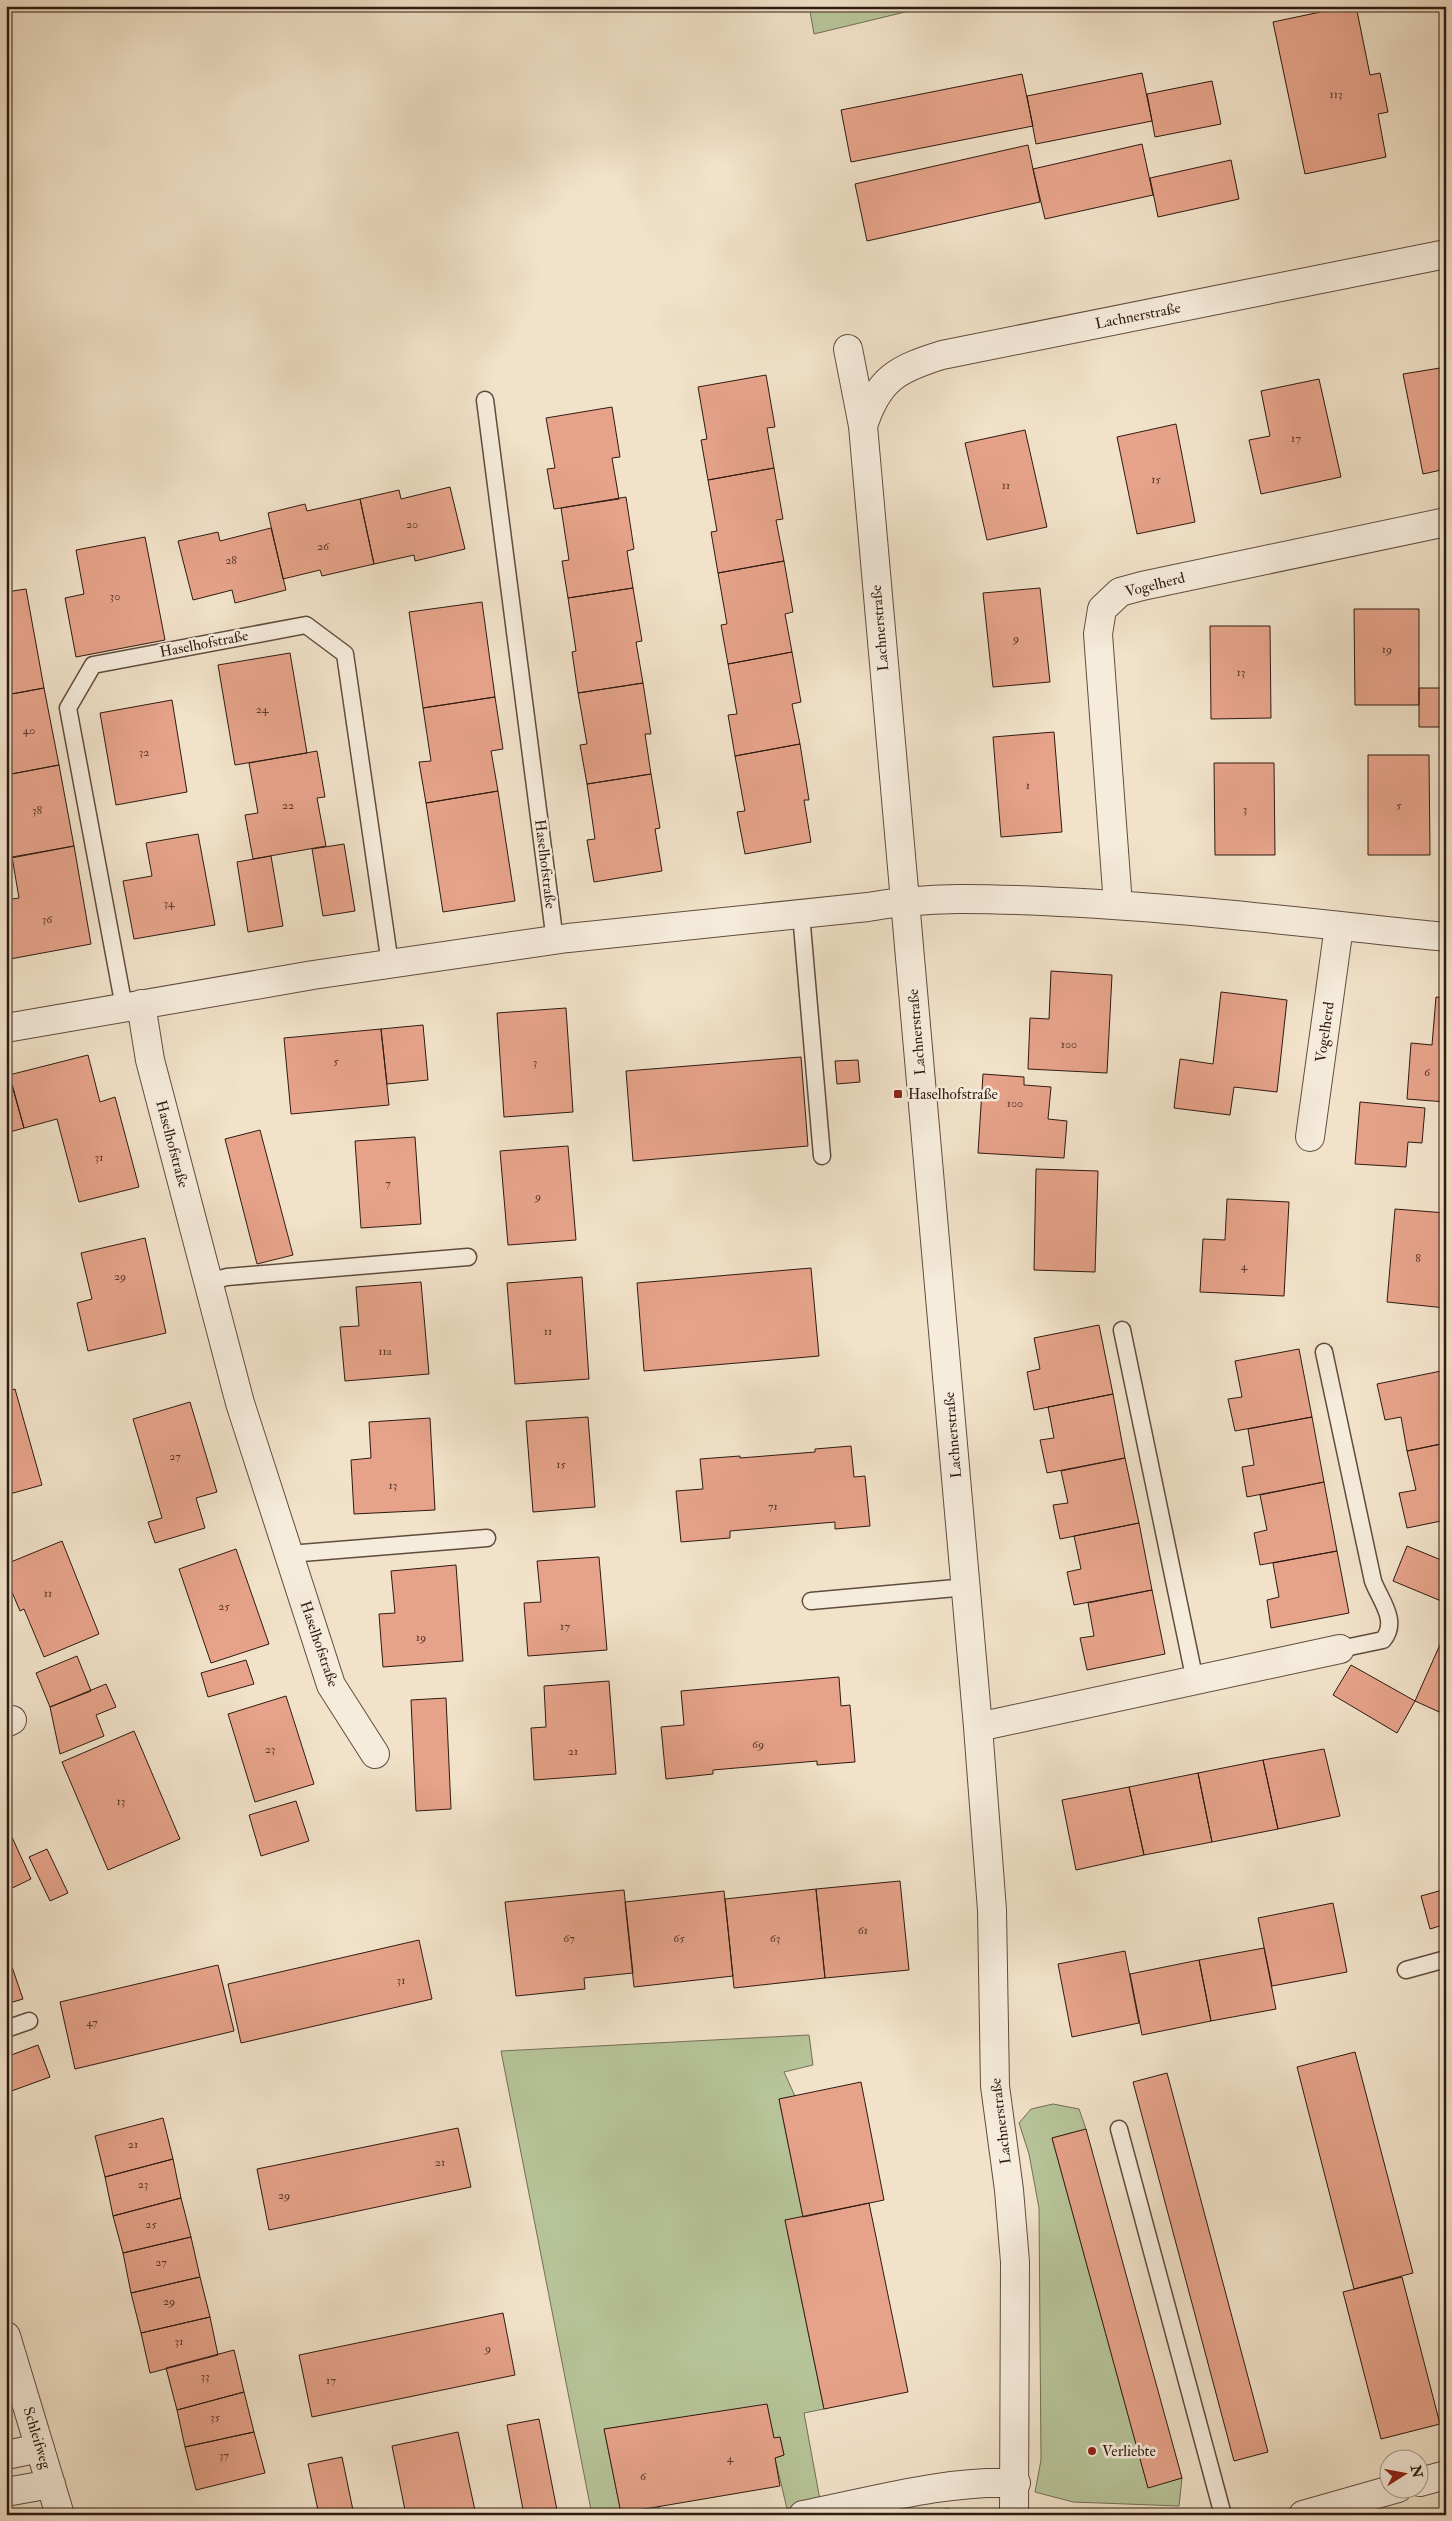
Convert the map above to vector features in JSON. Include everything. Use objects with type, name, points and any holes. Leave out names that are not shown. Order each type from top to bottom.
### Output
[{"type":"street","name":"Lachnerstraße","points":[[863,426],[875,396],[885,382],[919,362],[942,355],[1446,254]]},
{"type":"street","name":"Lachnerstraße","points":[[848,349],[863,426],[978,1726],[992,1910],[995,2086],[1009,2190],[1015,2262],[1016,2483],[1014,2515]]},
{"type":"street","name":"Vogelherd","points":[[1118,904],[1098,634],[1102,609],[1120,592],[1142,586],[1446,522]]},
{"type":"street","points":[[6,1028],[132,1005],[390,964],[555,941],[801,914],[906,900],[953,897],[1118,904],[1446,937]]},
{"type":"street","name":"Vogelherd","points":[[1310,1137],[1339,926]]},
{"type":"street","name":"Haselhofstraße","points":[[132,1005],[150,1060],[240,1403],[288,1554],[331,1685],[375,1754]]},
{"type":"street","points":[[978,1726],[1340,1649]]},
{"type":"street","name":"Schleifweg","points":[[6,2336],[12,2373],[40,2448],[60,2515]]},
{"type":"street","points":[[6,2455],[40,2448]]},
{"type":"street","points":[[1430,2479],[1446,2475]]},
{"type":"street","points":[[803,2515],[958,2484],[1016,2483]]},
{"type":"street","name":"Schleifweg","points":[[6,2492],[51,2484]]},
{"type":"street","points":[[1302,2515],[1380,2493]]},
{"type":"lane","name":"Haselhofstraße","points":[[485,400],[555,941]]},
{"type":"lane","name":"Haselhofstraße","points":[[132,1005],[68,708],[93,665],[306,625],[345,654],[390,964]]},
{"type":"lane","points":[[801,914],[822,1156]]},
{"type":"lane","points":[[208,1282],[227,1277],[468,1258]]},
{"type":"lane","points":[[1122,1330],[1195,1681]]},
{"type":"lane","points":[[1324,1352],[1373,1581],[1389,1615],[1390,1626],[1383,1640],[1340,1649]]},
{"type":"lane","points":[[288,1554],[487,1538]]},
{"type":"lane","points":[[811,1601],[967,1587]]},
{"type":"lane","points":[[1406,1970],[1446,1960]]},
{"type":"lane","points":[[6,2029],[29,2021]]},
{"type":"lane","points":[[1119,2129],[1223,2515]]},
{"type":"green space","points":[[809,6],[930,6],[814,34]]},
{"type":"green space","points":[[809,2035],[813,2065],[784,2072],[795,2096],[779,2099],[803,2217],[785,2220],[824,2409],[804,2413],[820,2500],[787,2509],[775,2458],[784,2455],[780,2437],[774,2438],[767,2405],[604,2429],[621,2512],[658,2505],[660,2515],[592,2515],[501,2051]]},
{"type":"green space","points":[[1053,2104],[1079,2109],[1086,2129],[1052,2138],[1148,2487],[1182,2478],[1179,2506],[1073,2502],[1035,2492],[1041,2460],[1039,2208],[1029,2154],[1019,2123],[1031,2109]]},
{"type":"green space","points":[[948,2508],[948,2515],[918,2515]]},
{"type":"building","points":[[1356,6],[1370,75],[1380,73],[1388,112],[1378,114],[1386,157],[1305,174],[1273,22]]},
{"type":"building","points":[[1142,73],[1152,121],[1036,144],[1027,96]]},
{"type":"building","points":[[1022,74],[1033,126],[851,162],[841,110]]},
{"type":"building","points":[[1212,81],[1221,124],[1155,137],[1147,94]]},
{"type":"building","points":[[1142,144],[1153,195],[1045,219],[1033,169]]},
{"type":"building","points":[[1028,145],[1040,202],[867,241],[855,184]]},
{"type":"building","points":[[1231,160],[1239,199],[1158,217],[1150,178]]},
{"type":"building","points":[[1446,367],[1446,469],[1423,474],[1403,374]]},
{"type":"building","points":[[766,375],[775,427],[767,428],[774,468],[708,480],[701,440],[707,439],[698,387]]},
{"type":"building","points":[[1319,379],[1341,477],[1261,494],[1249,440],[1270,436],[1261,391]]},
{"type":"building","points":[[612,407],[620,457],[612,458],[619,499],[554,509],[547,469],[555,468],[546,418]]},
{"type":"building","points":[[1176,424],[1195,522],[1137,534],[1117,437]]},
{"type":"building","points":[[1025,430],[1047,527],[987,540],[965,443]]},
{"type":"building","points":[[774,468],[783,519],[776,520],[784,561],[718,573],[711,532],[717,531],[708,480]]},
{"type":"building","points":[[450,487],[465,549],[415,561],[414,555],[374,564],[360,499],[399,490],[401,499]]},
{"type":"building","points":[[626,497],[634,549],[627,551],[633,588],[568,598],[562,561],[569,560],[561,508]]},
{"type":"building","points":[[360,499],[374,564],[322,576],[320,570],[283,579],[268,513],[305,504],[307,511]]},
{"type":"building","points":[[271,528],[286,590],[235,603],[232,590],[193,600],[178,541],[218,532],[220,541]]},
{"type":"building","points":[[145,537],[165,640],[76,657],[65,598],[84,594],[76,550]]},
{"type":"building","points":[[784,561],[793,612],[785,614],[792,652],[728,664],[721,625],[727,624],[718,573]]},
{"type":"building","points":[[633,588],[642,641],[636,642],[643,683],[578,693],[572,652],[576,651],[568,598]]},
{"type":"building","points":[[1040,588],[1050,682],[993,687],[983,593]]},
{"type":"building","points":[[26,589],[44,688],[6,695],[6,592]]},
{"type":"building","points":[[482,602],[495,697],[423,708],[409,612]]},
{"type":"building","points":[[1354,609],[1419,609],[1419,705],[1355,705]]},
{"type":"building","points":[[1210,626],[1270,626],[1271,718],[1211,719]]},
{"type":"building","points":[[792,652],[801,702],[792,704],[800,744],[735,756],[728,715],[737,714],[728,664]]},
{"type":"building","points":[[290,653],[307,753],[235,765],[218,665]]},
{"type":"building","points":[[643,683],[651,734],[645,734],[651,774],[587,784],[580,745],[587,744],[578,693]]},
{"type":"building","points":[[44,688],[59,765],[6,775],[6,695]]},
{"type":"building","points":[[1419,688],[1446,688],[1446,727],[1419,727]]},
{"type":"building","points":[[495,697],[503,749],[491,751],[498,791],[426,803],[419,762],[431,761],[423,708]]},
{"type":"building","points":[[172,700],[187,792],[116,805],[100,713]]},
{"type":"building","points":[[1054,732],[1062,832],[1001,837],[993,737]]},
{"type":"building","points":[[800,744],[809,800],[804,800],[811,842],[745,854],[737,812],[745,811],[735,756]]},
{"type":"building","points":[[317,751],[325,797],[317,798],[326,846],[253,859],[245,815],[258,813],[249,763]]},
{"type":"building","points":[[1368,755],[1429,755],[1430,855],[1368,855]]},
{"type":"building","points":[[1214,763],[1274,763],[1275,855],[1215,855]]},
{"type":"building","points":[[59,765],[74,846],[6,859],[6,775]]},
{"type":"building","points":[[651,774],[660,828],[655,829],[662,871],[594,882],[587,840],[595,839],[587,784]]},
{"type":"building","points":[[498,791],[515,901],[443,912],[426,803]]},
{"type":"building","points":[[198,834],[215,925],[134,939],[123,881],[152,876],[146,843]]},
{"type":"building","points":[[344,844],[355,911],[323,916],[312,849]]},
{"type":"building","points":[[74,846],[91,944],[10,959],[6,938],[6,900],[19,898],[12,857]]},
{"type":"building","points":[[271,856],[283,926],[248,932],[237,862]]},
{"type":"building","points":[[1051,971],[1112,975],[1107,1073],[1028,1069],[1030,1018],[1049,1019]]},
{"type":"building","points":[[1221,992],[1287,1000],[1277,1092],[1234,1087],[1230,1115],[1174,1108],[1180,1059],[1213,1064]]},
{"type":"building","points":[[1436,997],[1446,998],[1446,1102],[1407,1099],[1411,1043],[1432,1045]]},
{"type":"building","points":[[566,1008],[573,1112],[504,1117],[497,1013]]},
{"type":"building","points":[[423,1025],[428,1080],[387,1084],[381,1029]]},
{"type":"building","points":[[381,1029],[389,1105],[291,1114],[284,1038]]},
{"type":"building","points":[[88,1055],[100,1102],[115,1097],[139,1187],[79,1202],[57,1119],[24,1128],[9,1075]]},
{"type":"building","points":[[801,1057],[808,1146],[633,1161],[626,1071]]},
{"type":"building","points":[[858,1060],[860,1082],[837,1084],[835,1061]]},
{"type":"building","points":[[983,1074],[1024,1077],[1024,1085],[1051,1087],[1048,1119],[1067,1121],[1064,1158],[978,1153]]},
{"type":"building","points":[[12,1084],[24,1128],[6,1133],[6,1086]]},
{"type":"building","points":[[1360,1102],[1425,1108],[1422,1143],[1408,1142],[1406,1167],[1355,1164]]},
{"type":"building","points":[[260,1130],[293,1255],[257,1264],[225,1139]]},
{"type":"building","points":[[415,1137],[421,1224],[361,1228],[355,1141]]},
{"type":"building","points":[[568,1146],[576,1240],[508,1245],[500,1151]]},
{"type":"building","points":[[1036,1169],[1098,1171],[1095,1272],[1034,1270]]},
{"type":"building","points":[[1227,1199],[1289,1202],[1284,1296],[1200,1292],[1203,1239],[1225,1240]]},
{"type":"building","points":[[1395,1209],[1446,1213],[1446,1308],[1387,1302]]},
{"type":"building","points":[[145,1238],[166,1333],[88,1351],[77,1303],[92,1299],[81,1253]]},
{"type":"building","points":[[811,1268],[819,1356],[644,1371],[637,1283]]},
{"type":"building","points":[[582,1277],[589,1379],[515,1384],[507,1283]]},
{"type":"building","points":[[421,1282],[429,1374],[345,1381],[340,1327],[359,1326],[356,1287]]},
{"type":"building","points":[[1099,1325],[1113,1394],[1034,1410],[1027,1372],[1040,1369],[1034,1338]]},
{"type":"building","points":[[1299,1349],[1312,1417],[1235,1431],[1228,1399],[1242,1397],[1235,1361]]},
{"type":"building","points":[[1446,1370],[1446,1443],[1407,1451],[1401,1417],[1385,1420],[1377,1384]]},
{"type":"building","points":[[15,1389],[42,1485],[6,1495],[6,1392]]},
{"type":"building","points":[[1113,1394],[1125,1458],[1047,1473],[1040,1440],[1054,1438],[1048,1407]]},
{"type":"building","points":[[190,1402],[217,1492],[196,1498],[205,1528],[155,1543],[148,1522],[162,1518],[133,1419]]},
{"type":"building","points":[[588,1417],[595,1507],[533,1512],[526,1421]]},
{"type":"building","points":[[1312,1417],[1324,1482],[1247,1497],[1242,1467],[1254,1465],[1248,1429]]},
{"type":"building","points":[[430,1418],[435,1510],[354,1514],[351,1460],[371,1458],[369,1422]]},
{"type":"building","points":[[1446,1443],[1446,1520],[1407,1528],[1399,1493],[1416,1490],[1407,1451]]},
{"type":"building","points":[[851,1446],[854,1477],[865,1476],[870,1526],[835,1529],[835,1522],[730,1531],[730,1538],[681,1542],[676,1491],[703,1489],[700,1459],[815,1452],[815,1449]]},
{"type":"building","points":[[1125,1458],[1139,1523],[1060,1539],[1053,1505],[1068,1503],[1061,1471]]},
{"type":"building","points":[[1324,1482],[1337,1551],[1260,1565],[1254,1533],[1267,1530],[1260,1495]]},
{"type":"building","points":[[1139,1523],[1152,1590],[1074,1605],[1067,1572],[1081,1569],[1074,1536]]},
{"type":"building","points":[[62,1541],[99,1634],[44,1657],[24,1609],[20,1611],[6,1578],[6,1564]]},
{"type":"building","points":[[1407,1546],[1446,1562],[1446,1603],[1393,1581]]},
{"type":"building","points":[[236,1549],[269,1644],[211,1663],[179,1569]]},
{"type":"building","points":[[1337,1551],[1349,1613],[1271,1628],[1267,1600],[1279,1597],[1273,1563]]},
{"type":"building","points":[[599,1557],[607,1650],[528,1656],[524,1603],[541,1602],[537,1561]]},
{"type":"building","points":[[456,1565],[463,1661],[383,1667],[379,1614],[395,1613],[391,1571]]},
{"type":"building","points":[[1152,1590],[1165,1654],[1087,1670],[1080,1638],[1094,1636],[1088,1603]]},
{"type":"building","points":[[1446,1631],[1446,1715],[1415,1701]]},
{"type":"building","points":[[77,1656],[91,1691],[50,1707],[36,1673]]},
{"type":"building","points":[[246,1660],[254,1684],[208,1697],[201,1673]]},
{"type":"building","points":[[1351,1665],[1415,1701],[1397,1733],[1333,1695]]},
{"type":"building","points":[[839,1677],[841,1706],[850,1705],[855,1762],[817,1765],[817,1761],[713,1770],[713,1774],[666,1779],[661,1727],[684,1725],[681,1691]]},
{"type":"building","points":[[609,1681],[616,1774],[534,1780],[531,1728],[546,1727],[544,1686]]},
{"type":"building","points":[[106,1684],[116,1707],[96,1715],[104,1736],[60,1754],[50,1707]]},
{"type":"building","points":[[286,1696],[314,1784],[255,1802],[228,1714]]},
{"type":"building","points":[[446,1698],[451,1809],[416,1811],[411,1700]]},
{"type":"building","points":[[134,1731],[180,1839],[108,1870],[62,1762]]},
{"type":"building","points":[[1324,1749],[1340,1816],[1278,1829],[1263,1760]]},
{"type":"building","points":[[1263,1760],[1278,1829],[1212,1842],[1198,1773]]},
{"type":"building","points":[[1198,1773],[1212,1842],[1144,1855],[1129,1787]]},
{"type":"building","points":[[1129,1787],[1144,1855],[1076,1870],[1062,1800]]},
{"type":"building","points":[[296,1801],[309,1841],[261,1856],[249,1815]]},
{"type":"building","points":[[6,1824],[31,1879],[6,1891]]},
{"type":"building","points":[[47,1849],[68,1893],[50,1901],[29,1857]]},
{"type":"building","points":[[900,1881],[909,1970],[825,1978],[816,1889]]},
{"type":"building","points":[[816,1889],[825,1978],[734,1988],[725,1899]]},
{"type":"building","points":[[1446,1889],[1446,1924],[1430,1929],[1421,1896]]},
{"type":"building","points":[[624,1890],[633,1973],[584,1978],[585,1989],[516,1996],[505,1902]]},
{"type":"building","points":[[724,1891],[733,1976],[634,1987],[625,1902]]},
{"type":"building","points":[[1333,1903],[1347,1972],[1272,1986],[1258,1918]]},
{"type":"building","points":[[419,1940],[432,1999],[241,2043],[228,1984]]},
{"type":"building","points":[[1264,1948],[1276,2009],[1211,2021],[1199,1960]]},
{"type":"building","points":[[1125,1951],[1139,2023],[1072,2037],[1058,1964]]},
{"type":"building","points":[[1199,1960],[1211,2021],[1142,2035],[1130,1974]]},
{"type":"building","points":[[218,1965],[234,2031],[75,2069],[60,2002]]},
{"type":"building","points":[[12,1967],[23,1999],[6,2004],[6,1969]]},
{"type":"building","points":[[38,2045],[50,2077],[6,2093],[6,2057]]},
{"type":"building","points":[[1355,2052],[1413,2273],[1354,2289],[1297,2067]]},
{"type":"building","points":[[1167,2073],[1268,2452],[1234,2461],[1133,2082]]},
{"type":"building","points":[[861,2082],[884,2200],[803,2217],[779,2099]]},
{"type":"building","points":[[163,2118],[173,2159],[105,2177],[95,2136]]},
{"type":"building","points":[[458,2128],[471,2187],[269,2230],[257,2169]]},
{"type":"building","points":[[1086,2129],[1182,2478],[1148,2488],[1052,2138]]},
{"type":"building","points":[[173,2159],[181,2198],[113,2216],[105,2177]]},
{"type":"building","points":[[181,2198],[191,2237],[123,2253],[113,2216]]},
{"type":"building","points":[[869,2203],[908,2392],[824,2409],[785,2220]]},
{"type":"building","points":[[191,2237],[200,2277],[131,2293],[123,2253]]},
{"type":"building","points":[[200,2277],[210,2317],[141,2333],[131,2293]]},
{"type":"building","points":[[1402,2277],[1440,2424],[1381,2439],[1343,2292]]},
{"type":"building","points":[[503,2313],[515,2375],[312,2417],[299,2355]]},
{"type":"building","points":[[210,2317],[218,2355],[150,2373],[141,2333]]},
{"type":"building","points":[[234,2350],[244,2392],[177,2410],[166,2368]]},
{"type":"building","points":[[244,2392],[254,2432],[185,2447],[177,2410]]},
{"type":"building","points":[[767,2404],[774,2438],[780,2437],[784,2455],[775,2458],[780,2486],[621,2513],[604,2429]]},
{"type":"building","points":[[539,2419],[558,2515],[524,2515],[507,2425]]},
{"type":"building","points":[[254,2432],[265,2473],[196,2490],[185,2447]]},
{"type":"building","points":[[458,2432],[476,2515],[406,2515],[392,2446]]},
{"type":"building","points":[[342,2457],[354,2515],[319,2515],[308,2464]]},
{"type":"place","name":"Haselhofstraße","points":[[898,1094]]},
{"type":"place","name":"Verliebte","points":[[1092,2451]]}]
